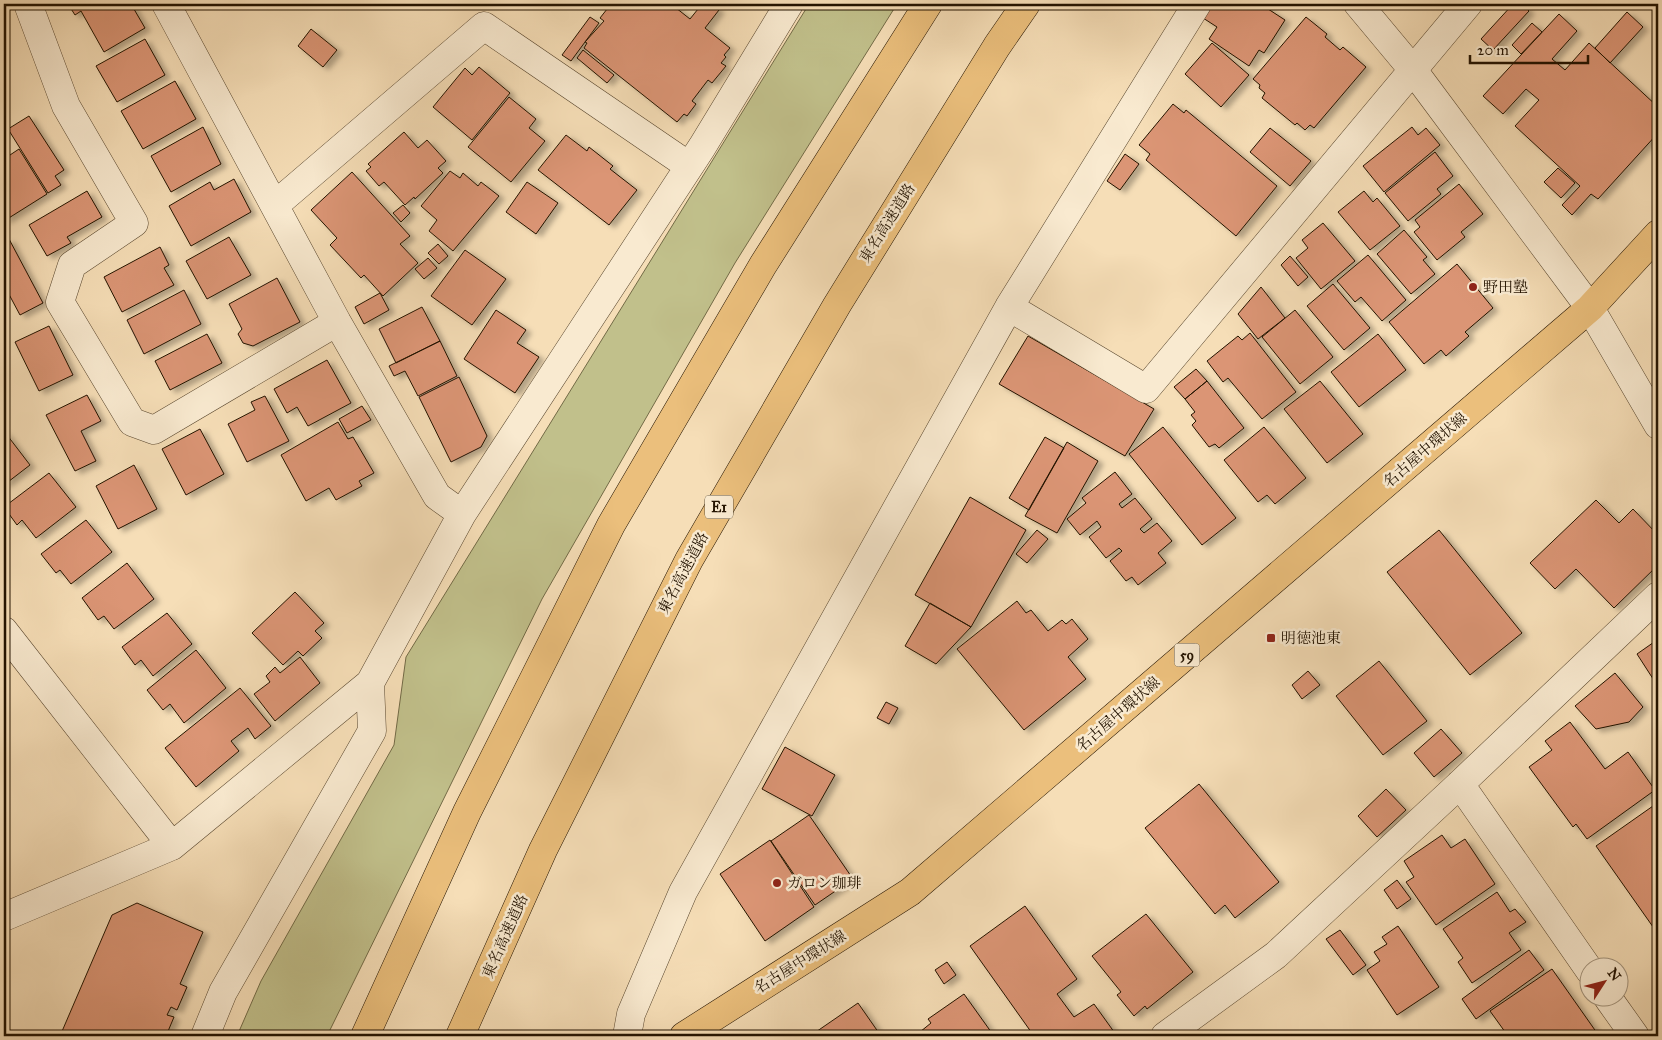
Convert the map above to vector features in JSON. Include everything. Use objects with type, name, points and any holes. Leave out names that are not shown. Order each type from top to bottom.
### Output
[{"type":"main road","points":[[365,1036],[467,812],[611,525],[763,265],[928,4]]},
{"type":"main road","name":"東名高速道路","points":[[460,1036],[543,850],[689,560],[837,305],[997,46],[1026,4]]},
{"type":"main road","name":"名古屋中環状線","points":[[684,1036],[910,892],[1590,308],[1658,234]]},
{"type":"street","points":[[28,4],[66,106],[134,223],[72,265],[60,302],[132,422],[154,430],[337,322]]},
{"type":"street","points":[[166,4],[337,322],[437,496],[462,514]]},
{"type":"street","points":[[4,918],[172,846],[370,683],[462,514],[689,166],[789,4]]},
{"type":"street","points":[[627,1036],[632,1014],[684,892],[1009,307],[1197,4]]},
{"type":"street","points":[[1358,4],[1413,70],[1590,308],[1658,425]]},
{"type":"street","points":[[1009,307],[1146,389],[1468,4]]},
{"type":"street","points":[[275,205],[484,26],[689,166]]},
{"type":"street","points":[[1165,1036],[1276,955],[1658,596]]},
{"type":"street","points":[[4,631],[172,846]]},
{"type":"street","points":[[204,1036],[223,992],[372,731],[370,683]]},
{"type":"street","points":[[1460,784],[1581,958]]},
{"type":"street","points":[[1615,1008],[1635,1036]]},
{"type":"shaded area","points":[[809,4],[897,4],[735,263],[542,599],[327,1036],[237,1036],[261,981],[394,745],[406,657]]},
{"type":"building","points":[[68,4],[131,4],[145,28],[104,52],[81,11],[75,15]]},
{"type":"building","points":[[611,4],[671,4],[690,19],[702,4],[711,4],[719,10],[705,28],[730,48],[724,55],[726,57],[721,63],[726,66],[712,83],[708,80],[692,101],[696,104],[687,116],[684,114],[677,122],[584,48],[587,43],[585,42],[604,21],[600,18]]},
{"type":"building","points":[[1212,4],[1267,4],[1265,7],[1285,20],[1264,53],[1259,50],[1249,66],[1209,39],[1217,27],[1203,18]]},
{"type":"building","points":[[1513,4],[1522,4],[1529,11],[1493,50],[1481,39]]},
{"type":"building","points":[[1627,12],[1643,27],[1610,63],[1595,48]]},
{"type":"building","points":[[1559,14],[1577,31],[1552,59],[1565,70],[1589,43],[1658,107],[1658,133],[1598,199],[1591,194],[1572,215],[1562,205],[1580,186],[1515,126],[1539,100],[1526,89],[1503,114],[1483,96]]},
{"type":"building","points":[[590,17],[599,23],[571,61],[562,55]]},
{"type":"building","points":[[1306,17],[1327,34],[1325,37],[1340,50],[1343,47],[1366,67],[1314,128],[1310,125],[1305,130],[1297,123],[1295,125],[1262,98],[1265,93],[1253,79]]},
{"type":"building","points":[[1532,23],[1542,32],[1521,54],[1512,45]]},
{"type":"building","points":[[311,29],[337,50],[323,67],[298,46]]},
{"type":"building","points":[[145,39],[165,75],[117,102],[96,66]]},
{"type":"building","points":[[1212,43],[1249,75],[1221,107],[1185,74]]},
{"type":"building","points":[[583,50],[614,75],[607,83],[577,58]]},
{"type":"building","points":[[479,67],[510,93],[472,140],[433,107],[465,68],[472,75]]},
{"type":"building","points":[[175,81],[196,119],[143,149],[121,111]]},
{"type":"building","points":[[509,97],[536,119],[529,128],[545,141],[511,182],[468,147]]},
{"type":"building","points":[[1173,104],[1184,113],[1186,110],[1277,186],[1236,236],[1146,160],[1150,154],[1139,145]]},
{"type":"building","points":[[29,116],[64,170],[55,176],[61,185],[48,193],[8,129]]},
{"type":"building","points":[[203,127],[221,164],[171,192],[151,156]]},
{"type":"building","points":[[1412,127],[1418,135],[1426,128],[1440,145],[1384,192],[1363,166]]},
{"type":"building","points":[[1270,128],[1311,161],[1290,186],[1250,152]]},
{"type":"building","points":[[404,132],[418,148],[427,140],[446,161],[438,168],[443,173],[415,199],[414,197],[405,205],[384,182],[379,186],[366,171],[371,167],[368,164]]},
{"type":"building","points":[[566,135],[587,151],[589,147],[613,166],[610,169],[637,190],[609,225],[538,170]]},
{"type":"building","points":[[19,149],[47,194],[4,221],[4,159]]},
{"type":"building","points":[[1435,152],[1453,176],[1437,189],[1441,194],[1408,221],[1385,193]]},
{"type":"building","points":[[1125,154],[1139,164],[1120,190],[1107,181]]},
{"type":"building","points":[[1558,168],[1575,183],[1561,198],[1544,182]]},
{"type":"building","points":[[450,171],[460,178],[463,173],[478,186],[481,182],[499,196],[453,251],[429,231],[437,220],[421,206]]},
{"type":"building","points":[[352,172],[410,236],[400,244],[418,263],[383,296],[364,275],[361,278],[330,245],[337,238],[311,210]]},
{"type":"building","points":[[234,179],[251,212],[191,246],[169,206],[210,182],[214,190]]},
{"type":"building","points":[[527,182],[558,203],[536,234],[506,212]]},
{"type":"building","points":[[1459,184],[1483,214],[1461,232],[1465,237],[1437,260],[1414,232],[1420,227],[1415,220]]},
{"type":"building","points":[[87,191],[102,217],[67,237],[71,243],[47,256],[29,225]]},
{"type":"building","points":[[1364,191],[1373,202],[1377,198],[1400,226],[1370,250],[1338,212]]},
{"type":"building","points":[[403,205],[410,213],[401,222],[393,213]]},
{"type":"building","points":[[1323,223],[1355,261],[1321,289],[1296,258],[1308,248],[1302,240]]},
{"type":"building","points":[[1404,230],[1427,257],[1423,260],[1435,274],[1411,294],[1377,254]]},
{"type":"building","points":[[229,237],[251,275],[207,299],[186,261]]},
{"type":"building","points":[[9,239],[43,303],[20,315],[4,285],[4,242]]},
{"type":"building","points":[[438,244],[448,256],[439,264],[428,253]]},
{"type":"building","points":[[160,247],[169,265],[164,268],[174,285],[122,312],[104,277]]},
{"type":"building","points":[[465,250],[506,279],[472,325],[431,296]]},
{"type":"building","points":[[1368,255],[1406,300],[1382,321],[1361,297],[1355,302],[1337,281]]},
{"type":"building","points":[[1290,256],[1308,277],[1298,286],[1281,265]]},
{"type":"building","points":[[428,258],[437,268],[424,279],[415,269]]},
{"type":"building","points":[[1457,264],[1493,308],[1465,332],[1469,336],[1446,356],[1441,350],[1424,364],[1389,322]]},
{"type":"building","points":[[277,278],[300,322],[253,346],[243,343],[238,334],[242,329],[229,304]]},
{"type":"building","points":[[1333,284],[1370,328],[1344,350],[1307,306]]},
{"type":"building","points":[[1261,287],[1285,318],[1258,339],[1238,314]]},
{"type":"building","points":[[184,290],[201,324],[144,354],[127,320]]},
{"type":"building","points":[[380,293],[389,310],[364,324],[355,307]]},
{"type":"building","points":[[422,307],[440,341],[396,363],[379,329]]},
{"type":"building","points":[[496,310],[526,330],[517,343],[539,357],[515,393],[464,359]]},
{"type":"building","points":[[1295,310],[1333,357],[1300,384],[1262,337]]},
{"type":"building","points":[[49,326],[73,375],[39,391],[15,342]]},
{"type":"building","points":[[1250,333],[1296,392],[1262,419],[1228,378],[1223,382],[1207,361],[1238,336],[1242,340]]},
{"type":"building","points":[[207,334],[222,363],[170,390],[155,361]]},
{"type":"building","points":[[1378,334],[1406,370],[1359,407],[1331,372]]},
{"type":"building","points":[[1028,336],[1154,409],[1125,456],[999,384]]},
{"type":"building","points":[[440,341],[457,376],[418,396],[405,371],[394,376],[389,366]]},
{"type":"building","points":[[327,360],[351,403],[308,426],[297,407],[287,413],[274,389]]},
{"type":"building","points":[[1196,369],[1207,381],[1185,399],[1174,387]]},
{"type":"building","points":[[459,377],[487,436],[481,447],[451,462],[419,397]]},
{"type":"building","points":[[1207,381],[1244,428],[1219,448],[1215,444],[1209,447],[1192,425],[1196,421],[1191,415],[1195,412],[1185,399]]},
{"type":"building","points":[[1320,381],[1363,434],[1327,463],[1284,409]]},
{"type":"building","points":[[87,395],[101,421],[81,431],[96,461],[75,471],[46,415]]},
{"type":"building","points":[[265,396],[289,441],[247,462],[228,424],[255,410],[251,402]]},
{"type":"building","points":[[362,406],[371,420],[347,433],[339,419]]},
{"type":"building","points":[[338,422],[348,439],[353,437],[374,473],[359,481],[362,486],[336,500],[329,488],[306,501],[281,455]]},
{"type":"building","points":[[1163,427],[1236,518],[1202,545],[1129,454]]},
{"type":"building","points":[[1264,427],[1306,478],[1275,504],[1267,495],[1258,502],[1224,460]]},
{"type":"building","points":[[200,429],[224,474],[186,495],[162,449]]},
{"type":"building","points":[[4,431],[30,465],[4,485]]},
{"type":"building","points":[[1045,437],[1064,448],[1029,510],[1009,498]]},
{"type":"building","points":[[1067,442],[1098,461],[1057,533],[1025,516]]},
{"type":"building","points":[[134,465],[157,509],[118,529],[96,486]]},
{"type":"building","points":[[1115,472],[1132,494],[1119,504],[1122,508],[1135,498],[1152,519],[1140,529],[1144,533],[1157,523],[1172,541],[1158,553],[1166,563],[1138,585],[1132,577],[1126,581],[1110,561],[1122,551],[1119,548],[1106,558],[1089,537],[1101,527],[1097,521],[1080,535],[1067,519],[1086,503],[1082,498]]},
{"type":"building","points":[[49,473],[76,507],[36,538],[22,520],[17,525],[4,507]]},
{"type":"building","points":[[970,497],[1026,530],[971,627],[915,595]]},
{"type":"building","points":[[1596,500],[1619,523],[1633,509],[1658,535],[1658,565],[1614,608],[1576,569],[1555,589],[1530,563]]},
{"type":"building","points":[[86,520],[112,552],[71,584],[60,570],[56,573],[41,554]]},
{"type":"building","points":[[1037,530],[1048,539],[1027,563],[1016,554]]},
{"type":"building","points":[[1439,530],[1522,633],[1470,675],[1387,572]]},
{"type":"building","points":[[127,563],[154,599],[114,629],[104,616],[98,620],[82,598]]},
{"type":"building","points":[[295,592],[324,623],[315,631],[322,638],[303,656],[298,651],[283,665],[252,633]]},
{"type":"building","points":[[1017,601],[1026,613],[1031,610],[1048,631],[1062,620],[1066,624],[1072,619],[1088,639],[1068,657],[1086,679],[1024,730],[957,649]]},
{"type":"building","points":[[930,603],[971,627],[936,664],[905,646]]},
{"type":"building","points":[[167,613],[192,644],[153,676],[141,660],[135,665],[122,647]]},
{"type":"building","points":[[1657,640],[1658,642],[1657,685],[1637,654]]},
{"type":"building","points":[[196,650],[226,688],[184,723],[170,704],[163,710],[147,690]]},
{"type":"building","points":[[300,657],[320,683],[275,721],[254,694],[270,682],[266,676],[275,667],[280,673]]},
{"type":"building","points":[[1379,661],[1427,721],[1383,755],[1336,696]]},
{"type":"building","points":[[1308,671],[1320,685],[1302,699],[1292,685]]},
{"type":"building","points":[[1615,673],[1643,707],[1629,722],[1596,729],[1575,706]]},
{"type":"building","points":[[240,688],[271,726],[255,739],[248,728],[231,741],[239,751],[196,787],[165,748]]},
{"type":"building","points":[[886,702],[898,708],[889,724],[877,718]]},
{"type":"building","points":[[1570,722],[1605,769],[1628,752],[1655,790],[1587,839],[1576,824],[1573,827],[1529,767],[1552,750],[1545,741]]},
{"type":"building","points":[[1441,729],[1462,753],[1434,777],[1414,753]]},
{"type":"building","points":[[785,747],[835,775],[812,816],[762,789]]},
{"type":"building","points":[[1199,784],[1279,882],[1235,918],[1225,905],[1215,914],[1145,828]]},
{"type":"building","points":[[1386,789],[1406,810],[1377,837],[1358,816]]},
{"type":"building","points":[[1653,806],[1658,814],[1658,934],[1596,846]]},
{"type":"building","points":[[809,815],[853,879],[815,905],[771,841]]},
{"type":"building","points":[[1442,835],[1451,848],[1465,839],[1495,884],[1436,925],[1406,882],[1414,877],[1404,861]]},
{"type":"building","points":[[770,840],[814,907],[765,941],[720,874]]},
{"type":"building","points":[[1397,880],[1411,899],[1397,909],[1384,890]]},
{"type":"building","points":[[1497,892],[1510,912],[1515,909],[1526,922],[1509,933],[1521,950],[1472,983],[1458,962],[1463,958],[1443,929]]},
{"type":"building","points":[[137,903],[203,932],[180,984],[187,987],[177,1010],[171,1007],[167,1015],[174,1017],[166,1036],[60,1036],[112,915]]},
{"type":"building","points":[[1025,906],[1077,979],[1057,994],[1074,1017],[1094,1004],[1117,1036],[1034,1036],[970,946]]},
{"type":"building","points":[[1146,914],[1193,972],[1147,1009],[1145,1006],[1134,1016],[1117,995],[1121,992],[1092,956]]},
{"type":"building","points":[[1398,926],[1439,987],[1397,1015],[1367,970],[1380,961],[1374,952],[1387,944],[1382,937]]},
{"type":"building","points":[[1340,930],[1366,965],[1353,975],[1326,939]]},
{"type":"building","points":[[1529,950],[1544,970],[1476,1019],[1462,999]]},
{"type":"building","points":[[947,962],[956,975],[944,984],[935,970]]},
{"type":"building","points":[[1552,969],[1597,1033],[1593,1036],[1508,1036],[1490,1011]]},
{"type":"building","points":[[964,994],[994,1036],[915,1036],[931,1023],[928,1019]]},
{"type":"building","points":[[858,1003],[881,1036],[810,1036]]},
{"type":"place","name":"野田塾","points":[[1473,287]]},
{"type":"place","name":"明徳池東","points":[[1271,638]]},
{"type":"place","name":"ガロン珈琲","points":[[777,883]]}]
